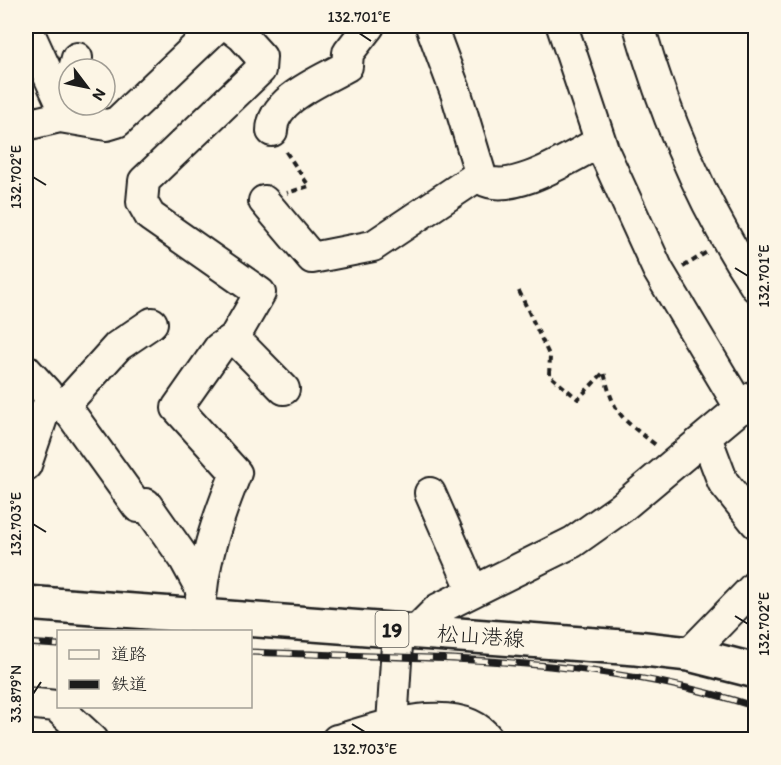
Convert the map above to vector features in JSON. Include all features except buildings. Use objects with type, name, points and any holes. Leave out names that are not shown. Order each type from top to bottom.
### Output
[{"type":"main road","name":"松山港線","points":[[26,603],[200,602],[407,630],[689,654],[756,670]]},
{"type":"street","points":[[26,26],[57,70]]},
{"type":"street","points":[[99,117],[107,125],[117,122],[218,26]]},
{"type":"street","points":[[200,602],[214,527],[236,473],[177,408],[219,348],[234,338],[260,293],[134,220],[142,202],[144,181],[260,70],[261,57],[242,36],[229,26]]},
{"type":"street","points":[[272,131],[272,122],[292,98],[347,66],[348,53],[369,26]]},
{"type":"street","points":[[431,26],[456,93],[482,179],[494,185],[517,183],[600,142]]},
{"type":"street","points":[[392,732],[407,630],[438,609],[573,542],[621,508],[748,402],[663,279],[600,142],[562,26]]},
{"type":"street","points":[[639,26],[658,90],[698,181],[756,287]]},
{"type":"street","points":[[26,125],[57,98]]},
{"type":"street","points":[[264,201],[312,258],[373,246],[479,175]]},
{"type":"street","points":[[26,465],[44,412],[71,398],[118,346],[152,323]]},
{"type":"street","points":[[234,338],[284,389]]},
{"type":"street","points":[[26,370],[58,406],[138,507],[146,504],[184,558],[200,602]]},
{"type":"street","points":[[706,437],[723,482],[756,523]]},
{"type":"street","points":[[430,493],[473,591]]},
{"type":"street","points":[[689,654],[756,585]]},
{"type":"street","points":[[26,704],[57,707]]},
{"type":"street","points":[[58,708],[93,740]]},
{"type":"street","points":[[337,740],[392,732],[432,719],[463,720],[476,726],[489,740]]},
{"type":"path","points":[[264,201],[309,186],[272,131]]},
{"type":"path","points":[[663,279],[728,239]]},
{"type":"path","points":[[519,291],[550,357],[549,375],[578,399],[603,372],[609,395],[620,417],[677,462]]},
{"type":"railway","points":[[26,643],[57,645]]},
{"type":"railway","points":[[252,652],[505,662],[569,668],[632,677],[695,690],[756,707]]}]
